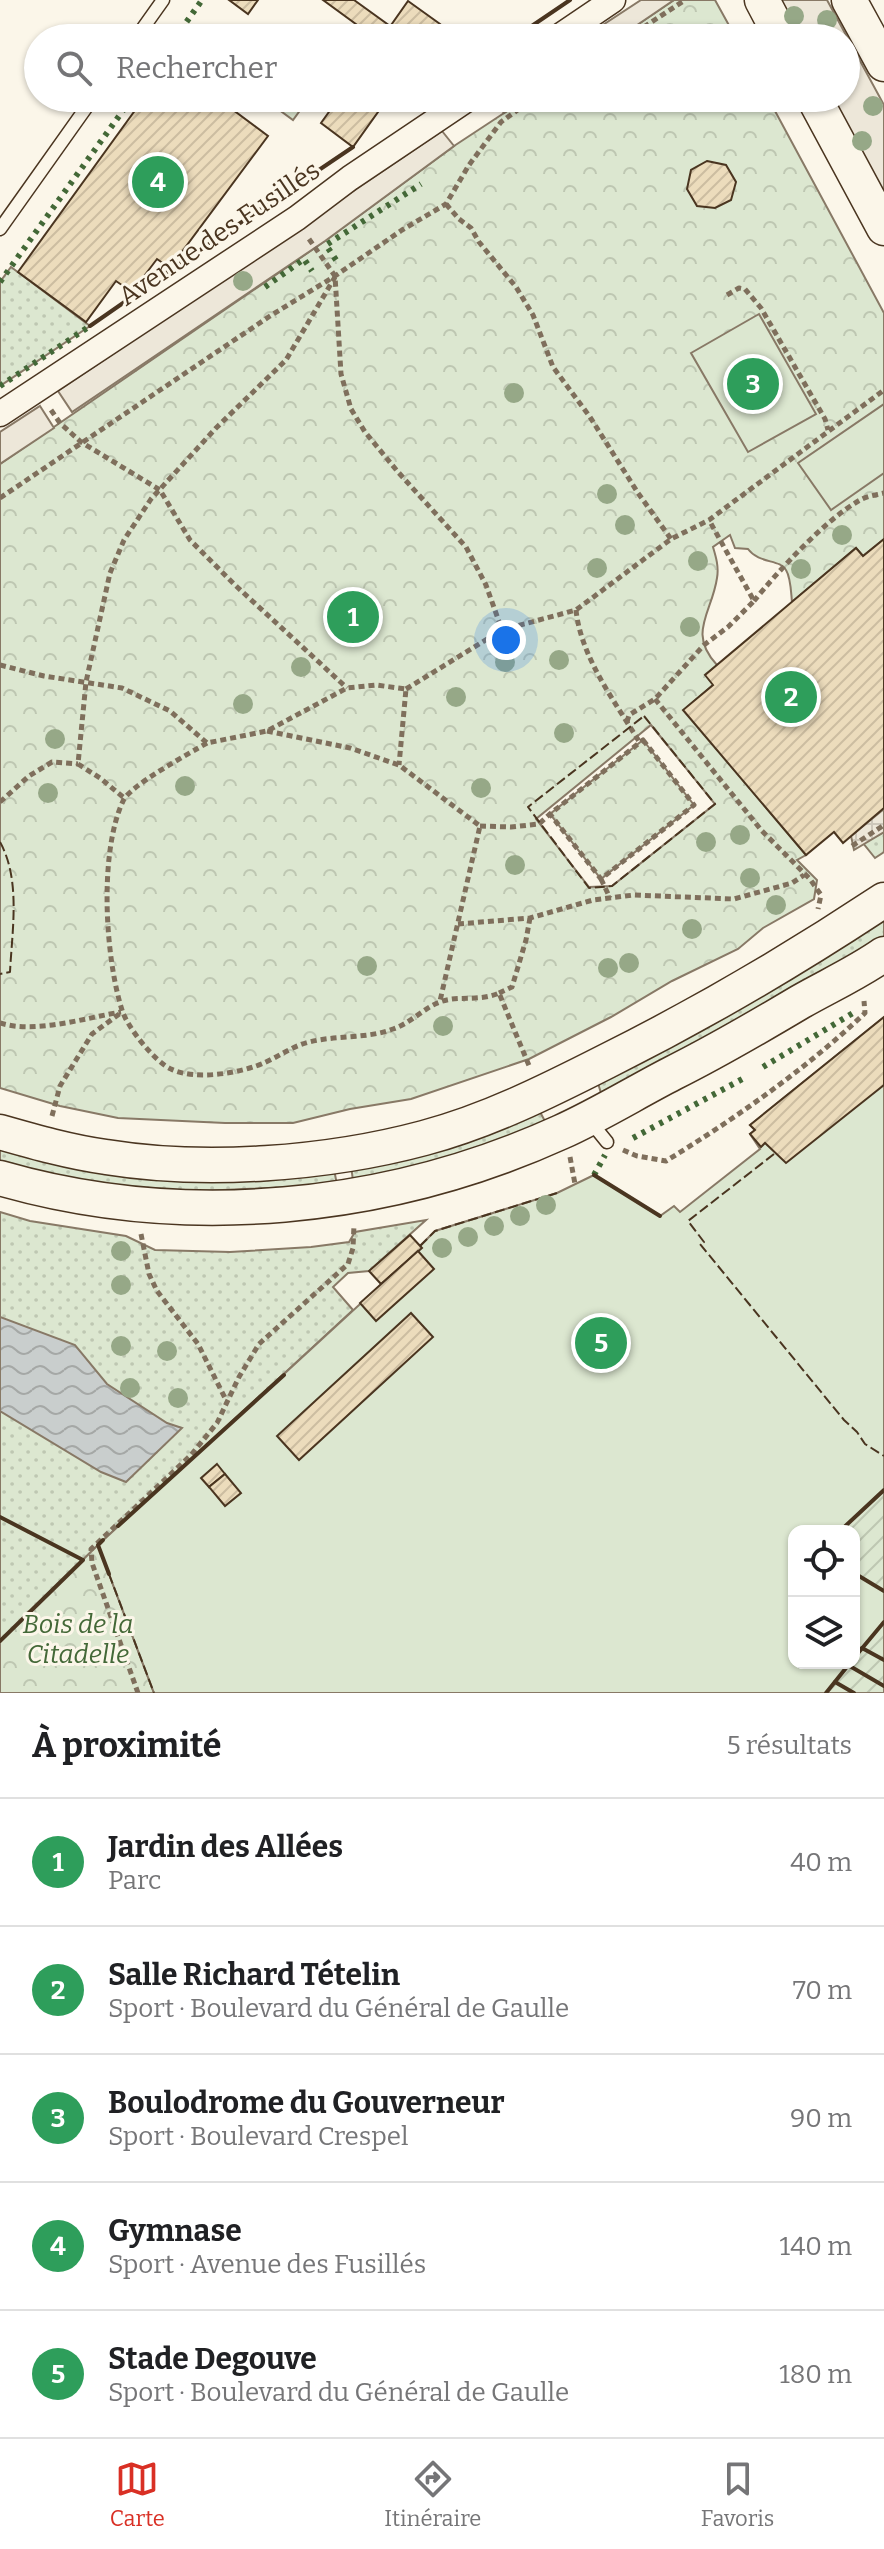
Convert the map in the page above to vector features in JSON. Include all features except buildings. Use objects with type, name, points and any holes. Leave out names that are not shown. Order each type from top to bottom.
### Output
[{"type":"main road","points":[[762,0],[775,24]]},
{"type":"main road","points":[[849,0],[884,64]]},
{"type":"main road","points":[[822,112],[884,228]]},
{"type":"main road","points":[[0,1132],[106,1157],[159,1163],[239,1164],[329,1156],[423,1138],[503,1111],[641,1045],[770,973],[884,900]]},
{"type":"main road","points":[[0,1178],[32,1188],[97,1200],[168,1207],[241,1209],[348,1196],[420,1180],[472,1166],[561,1132],[597,1131],[750,1033],[875,960]]},
{"type":"street","points":[[578,24],[613,0]]},
{"type":"street","name":"Avenue des Fusillés","points":[[0,414],[297,218],[448,112]]},
{"type":"lane","points":[[146,24],[163,0]]},
{"type":"lane","points":[[0,229],[83,112]]},
{"type":"path","points":[[648,24],[685,0]]},
{"type":"path","points":[[0,498],[270,316],[446,204],[477,153],[501,122],[515,112]]},
{"type":"path","points":[[446,204],[471,228],[516,287],[533,315],[553,367],[671,539]]},
{"type":"path","points":[[297,218],[335,276],[341,374],[351,409],[365,432],[398,472],[466,547],[486,585],[502,630]]},
{"type":"path","points":[[78,764],[86,682],[110,573],[124,540],[151,499],[216,428],[286,360],[335,276]]},
{"type":"path","points":[[727,295],[739,288],[745,289],[761,308],[825,419],[828,430]]},
{"type":"path","points":[[37,390],[60,423],[81,442],[160,490],[190,540],[347,688]]},
{"type":"path","points":[[530,918],[512,987],[488,998],[440,1001],[407,1023],[390,1030],[306,1042],[263,1063],[201,1076],[171,1069],[140,1042],[122,1012],[109,945],[109,855],[124,797],[207,743],[267,731],[347,688],[376,685],[406,689],[502,630],[576,610],[671,539],[709,520],[884,390]]},
{"type":"path","points":[[627,722],[629,715],[655,699],[704,645],[728,627],[776,574],[831,523],[861,499],[884,493]]},
{"type":"path","points":[[709,520],[754,601]]},
{"type":"path","points":[[576,610],[578,628],[602,679],[640,743]]},
{"type":"path","points":[[0,665],[44,676],[122,688],[170,711],[207,743]]},
{"type":"path","points":[[399,765],[406,689]]},
{"type":"path","points":[[458,924],[530,918],[610,898],[664,895],[734,899],[792,883],[804,875],[762,831],[655,699]]},
{"type":"path","points":[[267,731],[350,748],[399,765],[480,826],[511,827],[539,824],[643,740],[694,805],[601,879]]},
{"type":"path","points":[[0,802],[29,776],[52,762],[78,764],[124,797]]},
{"type":"path","points":[[550,814],[601,879],[610,898]]},
{"type":"path","points":[[852,846],[884,825]]},
{"type":"path","points":[[440,1001],[480,826]]},
{"type":"path","points":[[597,1131],[637,1156],[666,1161],[705,1137],[792,1074],[865,1013],[864,986],[875,960]]},
{"type":"path","points":[[499,993],[530,1067]]},
{"type":"path","points":[[0,1023],[14,1028],[42,1026],[122,1012]]},
{"type":"path","points":[[52,1116],[60,1086],[92,1034],[122,1012]]},
{"type":"path","points":[[571,1160],[575,1184]]},
{"type":"path","points":[[138,1693],[92,1563],[91,1549],[191,1455],[217,1423],[259,1344],[348,1264],[353,1248],[354,1224]]},
{"type":"path","points":[[141,1234],[149,1274],[157,1291],[198,1344],[226,1401]]},
{"type":"green space","points":[[674,0],[715,0],[728,24],[639,24]]},
{"type":"green space","points":[[282,112],[299,112],[293,120]]},
{"type":"green space","points":[[506,112],[776,112],[884,313],[884,539],[863,556],[856,548],[792,602],[789,577],[779,564],[758,557],[748,549],[735,548],[730,535],[713,547],[718,574],[702,633],[708,654],[717,665],[713,685],[684,710],[806,855],[797,860],[817,880],[814,899],[763,928],[738,949],[672,981],[529,1059],[411,1099],[293,1123],[225,1123],[118,1118],[60,1106],[0,1088],[0,464],[325,241]],"holes":[[[651,725],[715,804],[612,886],[589,887],[536,819]]]},
{"type":"green space","points":[[11,267],[90,326],[0,386],[0,282]]},
{"type":"green space","points":[[759,314],[816,414],[748,452],[691,353]]},
{"type":"green space","points":[[884,404],[884,473],[831,510],[798,463]]},
{"type":"green space","points":[[643,740],[694,805],[601,879],[550,814]]},
{"type":"green space","points":[[884,832],[884,852],[875,858],[863,843]]},
{"type":"green space","points":[[884,917],[884,939],[847,963],[601,1093],[597,1080]]},
{"type":"green space","points":[[884,1017],[884,1490],[846,1525],[788,1525],[788,1669],[845,1669],[826,1693],[154,1693],[98,1545],[421,1248],[435,1231],[557,1193],[594,1175],[660,1216],[674,1206],[680,1212],[760,1149],[750,1134],[755,1130],[750,1125]]},
{"type":"green space","points":[[539,1110],[547,1125],[460,1158],[353,1181],[351,1165]]},
{"type":"green space","points":[[0,1148],[334,1169],[337,1185],[156,1193],[0,1165]]},
{"type":"green space","points":[[0,1212],[30,1221],[126,1236],[155,1250],[230,1252],[349,1242],[355,1232],[426,1220],[369,1271],[348,1273],[333,1287],[353,1310],[98,1545],[0,1641]]},
{"type":"green space","points":[[884,1490],[884,1591],[860,1577],[860,1525],[846,1525]]},
{"type":"green space","name":"Bois de la Citadelle","points":[[98,1545],[154,1693],[0,1693],[0,1641]]},
{"type":"green space","points":[[860,1577],[884,1591],[884,1622],[860,1651]]},
{"type":"green space","points":[[884,1622],[884,1693],[826,1693],[845,1669],[860,1669],[860,1651]]},
{"type":"shaded area","points":[[641,0],[674,0],[639,24],[604,24]]},
{"type":"shaded area","points":[[775,0],[827,0],[840,24],[788,24]]},
{"type":"shaded area","points":[[860,61],[884,105],[884,199],[837,112],[860,112]]},
{"type":"shaded area","points":[[442,131],[454,146],[325,241],[72,412],[58,391]]},
{"type":"shaded area","points":[[40,406],[54,428],[0,464],[0,432]]},
{"type":"shaded area","points":[[884,809],[884,832],[854,850],[851,836]]},
{"type":"water","points":[[0,1317],[75,1345],[107,1384],[167,1423],[182,1428],[126,1482],[101,1472],[0,1411]]},
{"type":"hedge","points":[[185,24],[202,0]]},
{"type":"hedge","points":[[0,282],[122,112]]},
{"type":"hedge","points":[[336,260],[326,245],[421,184]]},
{"type":"hedge","points":[[265,287],[304,259],[312,271]]},
{"type":"hedge","points":[[0,386],[90,326]]},
{"type":"hedge","points":[[763,1067],[853,1013]]},
{"type":"hedge","points":[[633,1138],[746,1077]]},
{"type":"hedge","points":[[594,1175],[605,1155]]},
{"type":"fence","points":[[644,716],[715,804],[612,886],[589,888],[528,807],[644,716]]},
{"type":"fence","points":[[0,842],[11,873],[14,906],[10,972],[0,974]]},
{"type":"fence","points":[[774,1154],[688,1221],[704,1242],[700,1244],[844,1420],[865,1444],[884,1456]]},
{"type":"fence","points":[[420,1246],[435,1231],[557,1193]]},
{"type":"fence","points":[[109,1574],[154,1693]]},
{"type":"wall","points":[[535,24],[570,0]]},
{"type":"wall","points":[[170,268],[353,147]]},
{"type":"wall","points":[[90,326],[172,269]]},
{"type":"wall","points":[[594,1175],[660,1216]]},
{"type":"wall","points":[[118,1526],[284,1375]]},
{"type":"wall","points":[[846,1525],[884,1490]]},
{"type":"wall","points":[[0,1517],[83,1560],[0,1641]]},
{"type":"wall","points":[[103,1540],[98,1545],[109,1574]]},
{"type":"wall","points":[[860,1577],[884,1591]]},
{"type":"wall","points":[[860,1651],[884,1622]]},
{"type":"wall","points":[[862,1648],[884,1660]]},
{"type":"wall","points":[[826,1693],[845,1669]]},
{"type":"wall","points":[[855,1669],[884,1686]]},
{"type":"wall","points":[[835,1682],[854,1693]]},
{"type":"place","name":"Gymnase","points":[[158,182]]},
{"type":"place","name":"Boulodrome du Gouverneur","points":[[753,384]]},
{"type":"place","name":"Jardin des Allées","points":[[353,617]]},
{"type":"place","name":"Salle Richard Tételin","points":[[791,697]]},
{"type":"place","name":"Stade Degouve","points":[[601,1343]]}]
